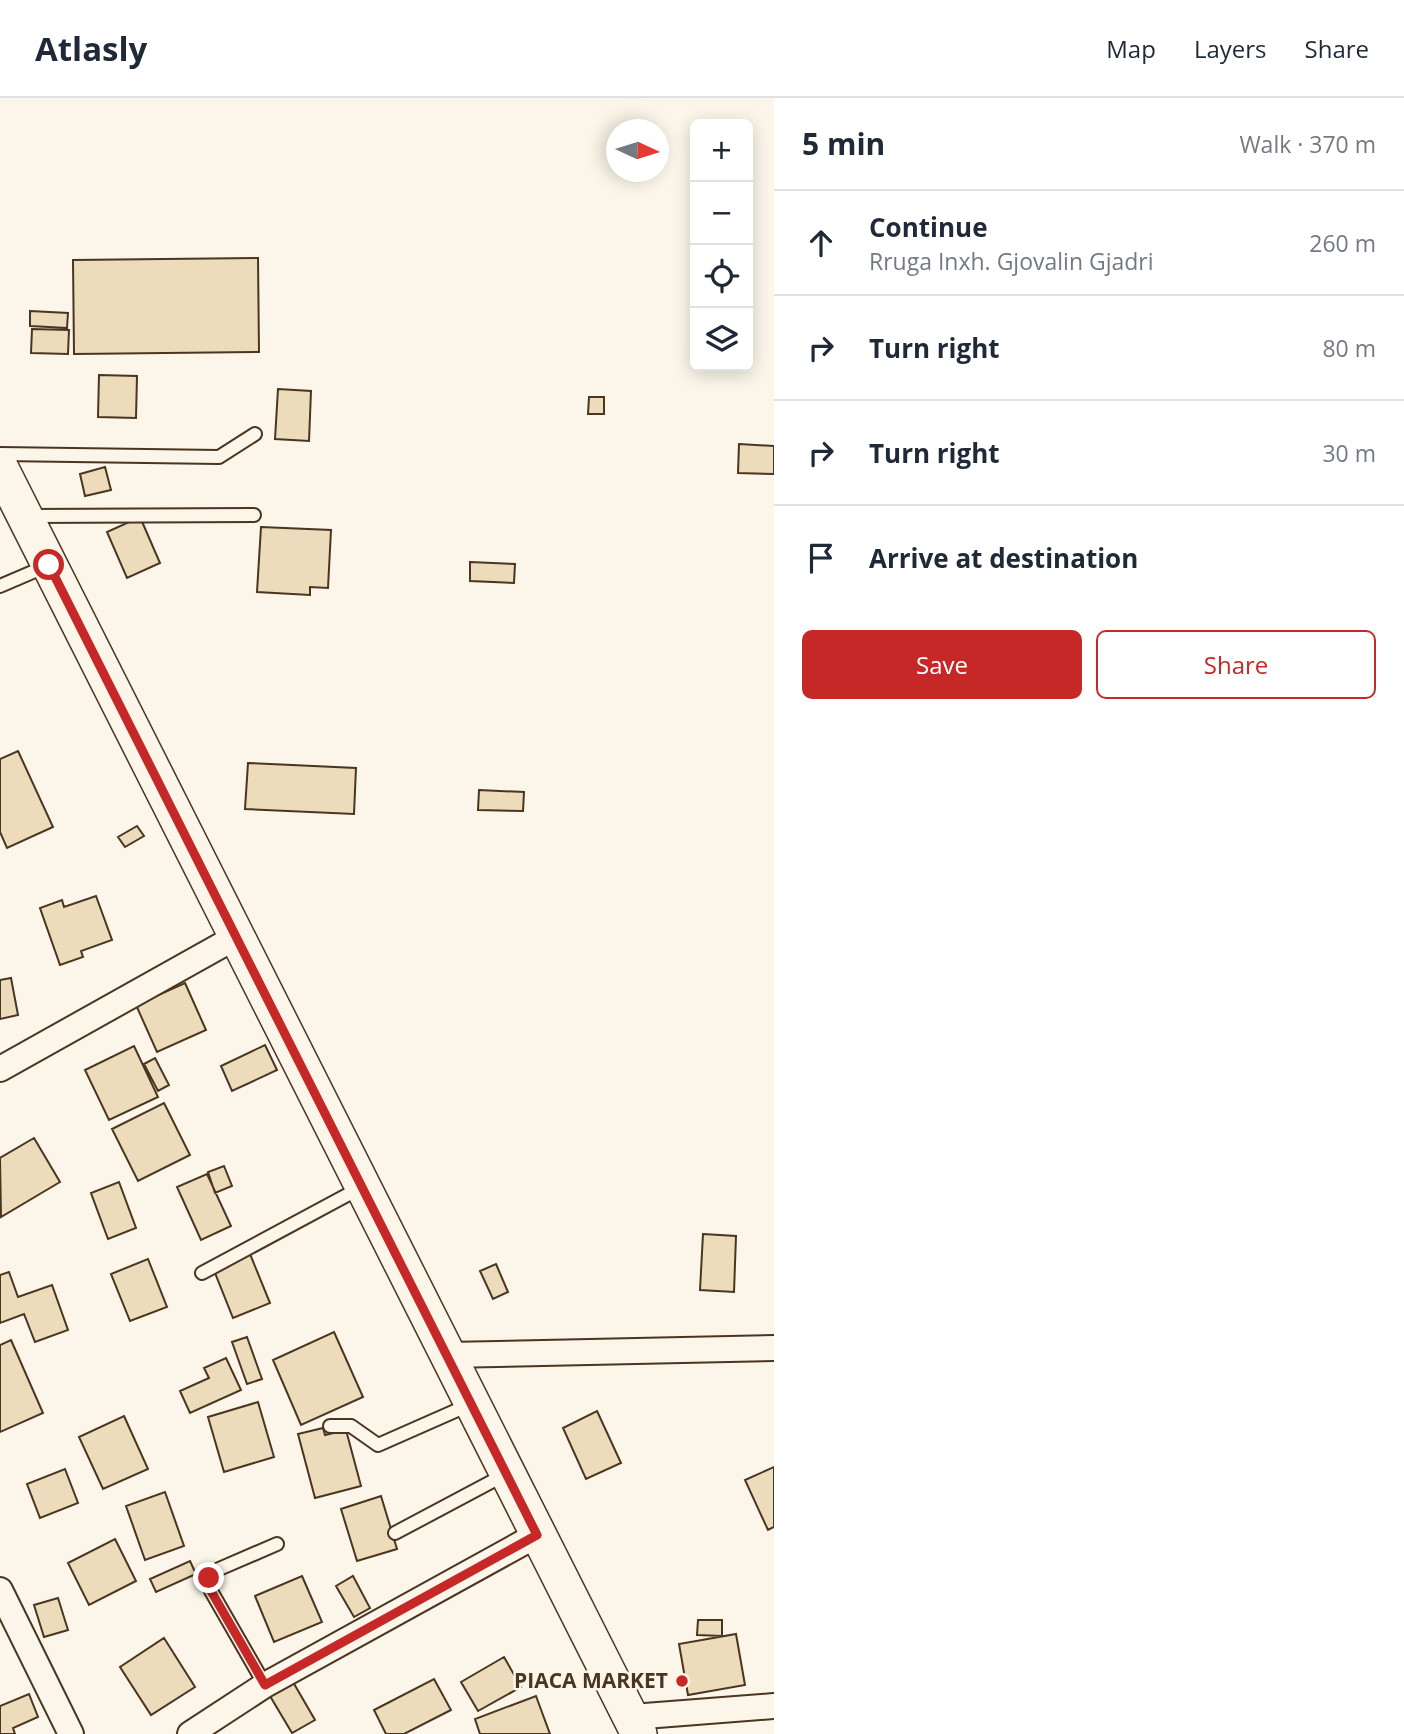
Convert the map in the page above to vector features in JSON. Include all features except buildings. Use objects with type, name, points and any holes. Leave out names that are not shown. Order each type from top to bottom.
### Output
[{"type":"main road","points":[[0,467],[635,1726]]},
{"type":"street","points":[[0,1069],[236,936]]},
{"type":"street","points":[[447,1355],[774,1348]]},
{"type":"street","points":[[190,1734],[265,1685],[537,1535]]},
{"type":"street","points":[[0,1590],[71,1734]]},
{"type":"street","points":[[635,1726],[774,1706]]},
{"type":"lane","points":[[0,454],[219,457],[255,434]]},
{"type":"lane","points":[[25,516],[254,515]]},
{"type":"lane","points":[[0,586],[49,565]]},
{"type":"lane","points":[[202,1273],[362,1187]]},
{"type":"lane","points":[[330,1426],[351,1426],[378,1445],[472,1404]]},
{"type":"lane","points":[[395,1533],[507,1474]]},
{"type":"lane","points":[[265,1685],[211,1591],[209,1578],[219,1569],[277,1544]]},
{"type":"place","name":"PIACA MARKET","points":[[682,1681]]},
{"type":"route","points":[[49,565],[537,1535],[265,1685],[211,1591],[209,1578]]}]
